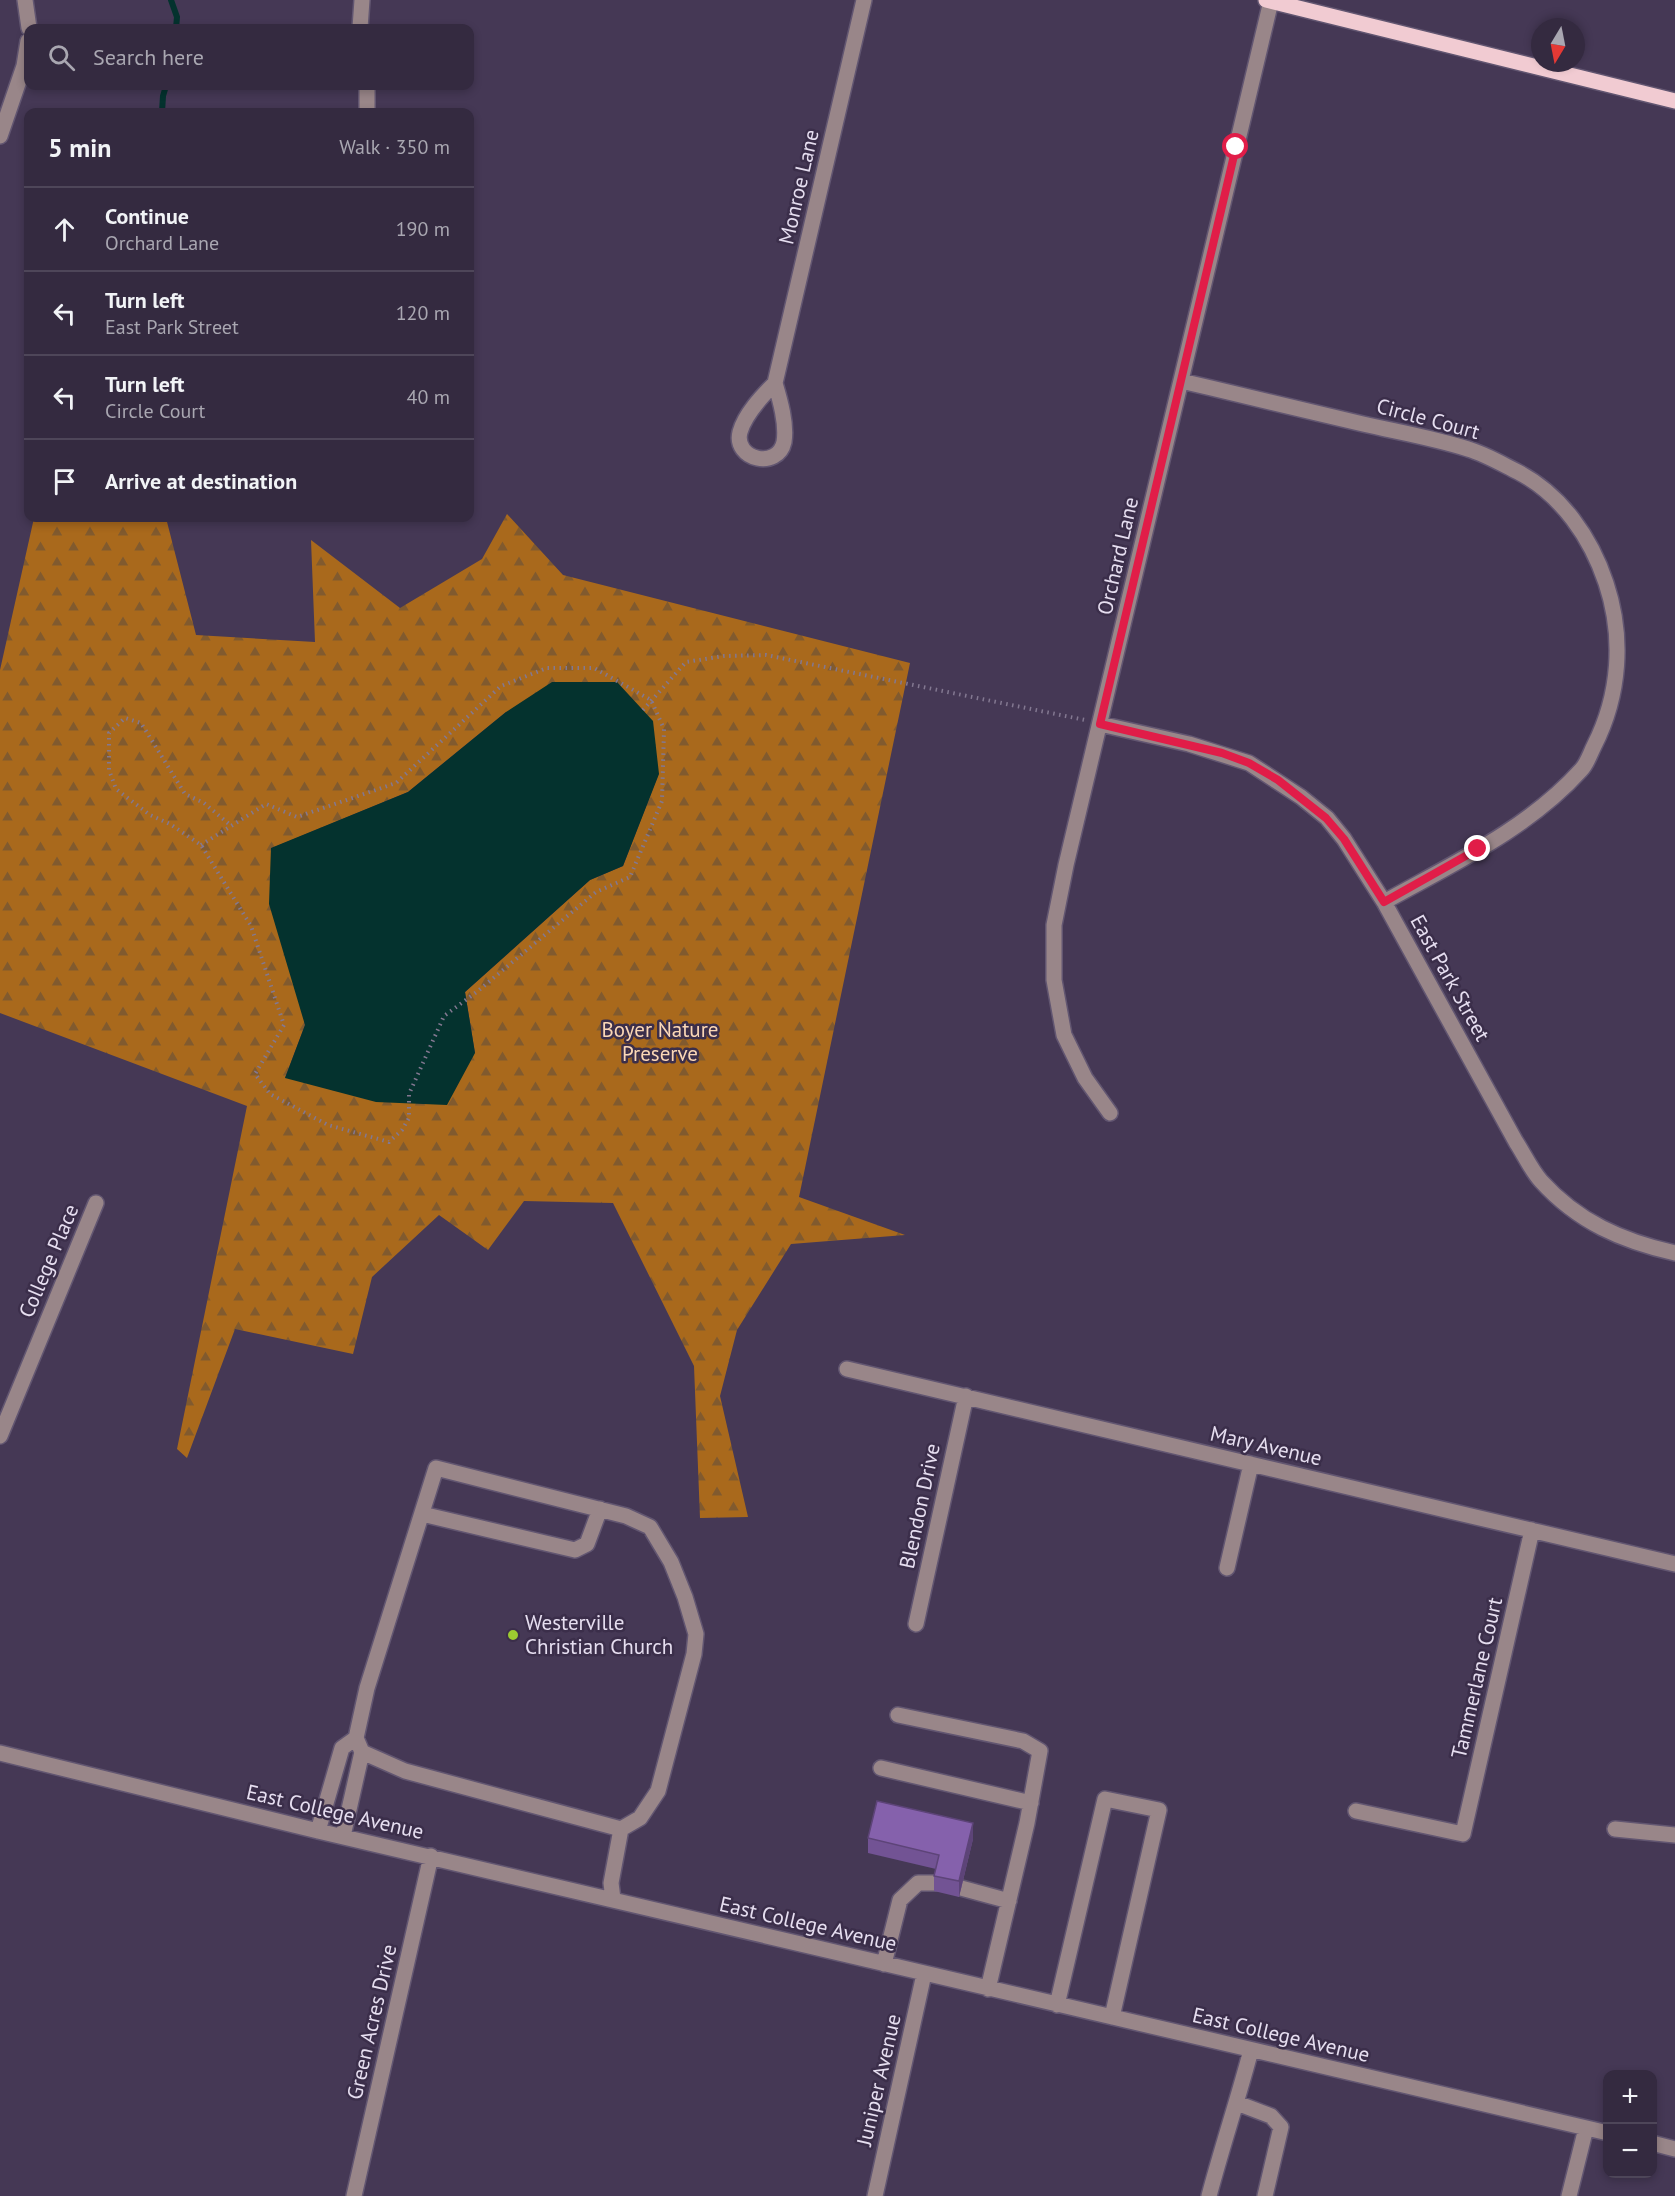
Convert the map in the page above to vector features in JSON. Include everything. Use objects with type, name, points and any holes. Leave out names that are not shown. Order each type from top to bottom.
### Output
[{"type":"main road","points":[[1268,1],[1675,101]]},
{"type":"street","points":[[25,0],[28,24]]},
{"type":"street","points":[[360,24],[362,0]]},
{"type":"street","name":"Monroe Lane","points":[[775,383],[753,409],[741,431],[741,445],[750,456],[756,459],[776,454],[784,443],[782,417],[775,383],[864,0]]},
{"type":"street","name":"Orchard Lane","points":[[1110,1113],[1085,1078],[1064,1035],[1054,980],[1054,925],[1066,865],[1268,1]]},
{"type":"street","points":[[0,136],[24,66]]},
{"type":"street","points":[[367,108],[368,90]]},
{"type":"street","name":"Circle Court","points":[[1181,381],[1469,449],[1521,473],[1560,503],[1583,533],[1598,561],[1610,594],[1617,627],[1617,664],[1612,701],[1583,769],[1542,807],[1497,838],[1384,902]]},
{"type":"street","name":"East Park Street","points":[[1100,724],[1222,753],[1249,763],[1278,780],[1326,818],[1344,839],[1384,902],[1516,1142],[1540,1179],[1571,1210],[1593,1224],[1638,1244],[1675,1253]]},
{"type":"street","name":"College Place","points":[[0,1436],[96,1203]]},
{"type":"street","name":"Mary Avenue","points":[[847,1369],[1675,1564]]},
{"type":"street","name":"Blendon Drive","points":[[916,1624],[966,1396]]},
{"type":"street","points":[[1227,1569],[1251,1464]]},
{"type":"street","points":[[318,1831],[342,1748],[359,1745],[405,1771],[621,1829],[640,1818],[658,1791],[694,1654],[696,1634],[686,1597],[671,1562],[650,1527],[626,1515],[436,1468],[367,1688],[359,1745],[343,1836]]},
{"type":"street","points":[[422,1514],[575,1550],[587,1544],[593,1534],[600,1509]]},
{"type":"street","name":"Tammerlane Court","points":[[1356,1811],[1463,1834],[1532,1530]]},
{"type":"street","points":[[898,1715],[1023,1741],[1040,1751],[1031,1803],[988,1989]]},
{"type":"street","name":"East College Avenue","points":[[0,1753],[318,1831],[1603,2132]]},
{"type":"street","points":[[881,1768],[1031,1803]]},
{"type":"street","points":[[1058,2005],[1105,1799],[1159,1810],[1112,2017]]},
{"type":"street","points":[[613,1899],[611,1883],[621,1829]]},
{"type":"street","points":[[1616,1829],[1675,1835]]},
{"type":"street","name":"Green Acres Drive","points":[[354,2196],[430,1856]]},
{"type":"street","points":[[884,1964],[900,1900],[918,1883],[936,1883]]},
{"type":"street","points":[[961,1888],[1009,1901]]},
{"type":"street","name":"Juniper Avenue","points":[[875,2196],[924,1974]]},
{"type":"street","points":[[1209,2196],[1251,2050]]},
{"type":"street","points":[[1237,2103],[1271,2116],[1281,2127],[1265,2196]]},
{"type":"street","points":[[1569,2196],[1586,2128]]},
{"type":"street","points":[[1657,2144],[1675,2149]]},
{"type":"path","points":[[643,710],[686,662],[724,656],[766,655],[1100,724]]},
{"type":"path","points":[[201,845],[266,804],[297,817],[396,783],[501,686],[547,668],[594,668],[651,700],[664,729],[662,801],[630,877],[596,892],[478,991],[444,1016],[409,1094],[409,1118],[402,1130],[389,1142],[328,1125],[270,1094],[255,1074],[284,1025],[251,926],[201,845],[170,824],[150,815],[116,789],[109,770],[109,732],[125,718],[141,723],[185,794],[204,803],[229,824]]},
{"type":"green space","name":"Boyer Nature Preserve","points":[[507,514],[563,575],[910,663],[799,1197],[905,1235],[791,1244],[737,1330],[720,1396],[748,1517],[700,1518],[694,1366],[613,1203],[524,1201],[488,1250],[439,1215],[372,1277],[353,1354],[235,1329],[187,1458],[177,1449],[247,1106],[0,1013],[0,670],[33,522],[167,522],[196,635],[315,642],[311,540],[400,608],[482,559]],"holes":[[[506,712],[659,773],[623,866],[590,880],[465,992],[475,1053],[285,1078],[305,1025],[272,848],[408,792]]]},
{"type":"shaded area","points":[[552,682],[617,682],[653,721],[659,774],[623,866],[590,880],[465,992],[475,1053],[447,1105],[376,1102],[285,1078],[305,1025],[269,904],[271,848],[408,792],[506,712]]},
{"type":"building","points":[[877,1801],[973,1823],[959,1881],[934,1876],[939,1855],[868,1838]]},
{"type":"waterway","points":[[171,0],[177,17],[176,24]]},
{"type":"waterway","points":[[162,108],[165,90]]},
{"type":"place","name":"Westerville Christian Church","points":[[513,1635]]},
{"type":"route","points":[[1236,147],[1100,724],[1222,753],[1249,763],[1278,780],[1326,818],[1344,839],[1384,902],[1478,849]]}]
